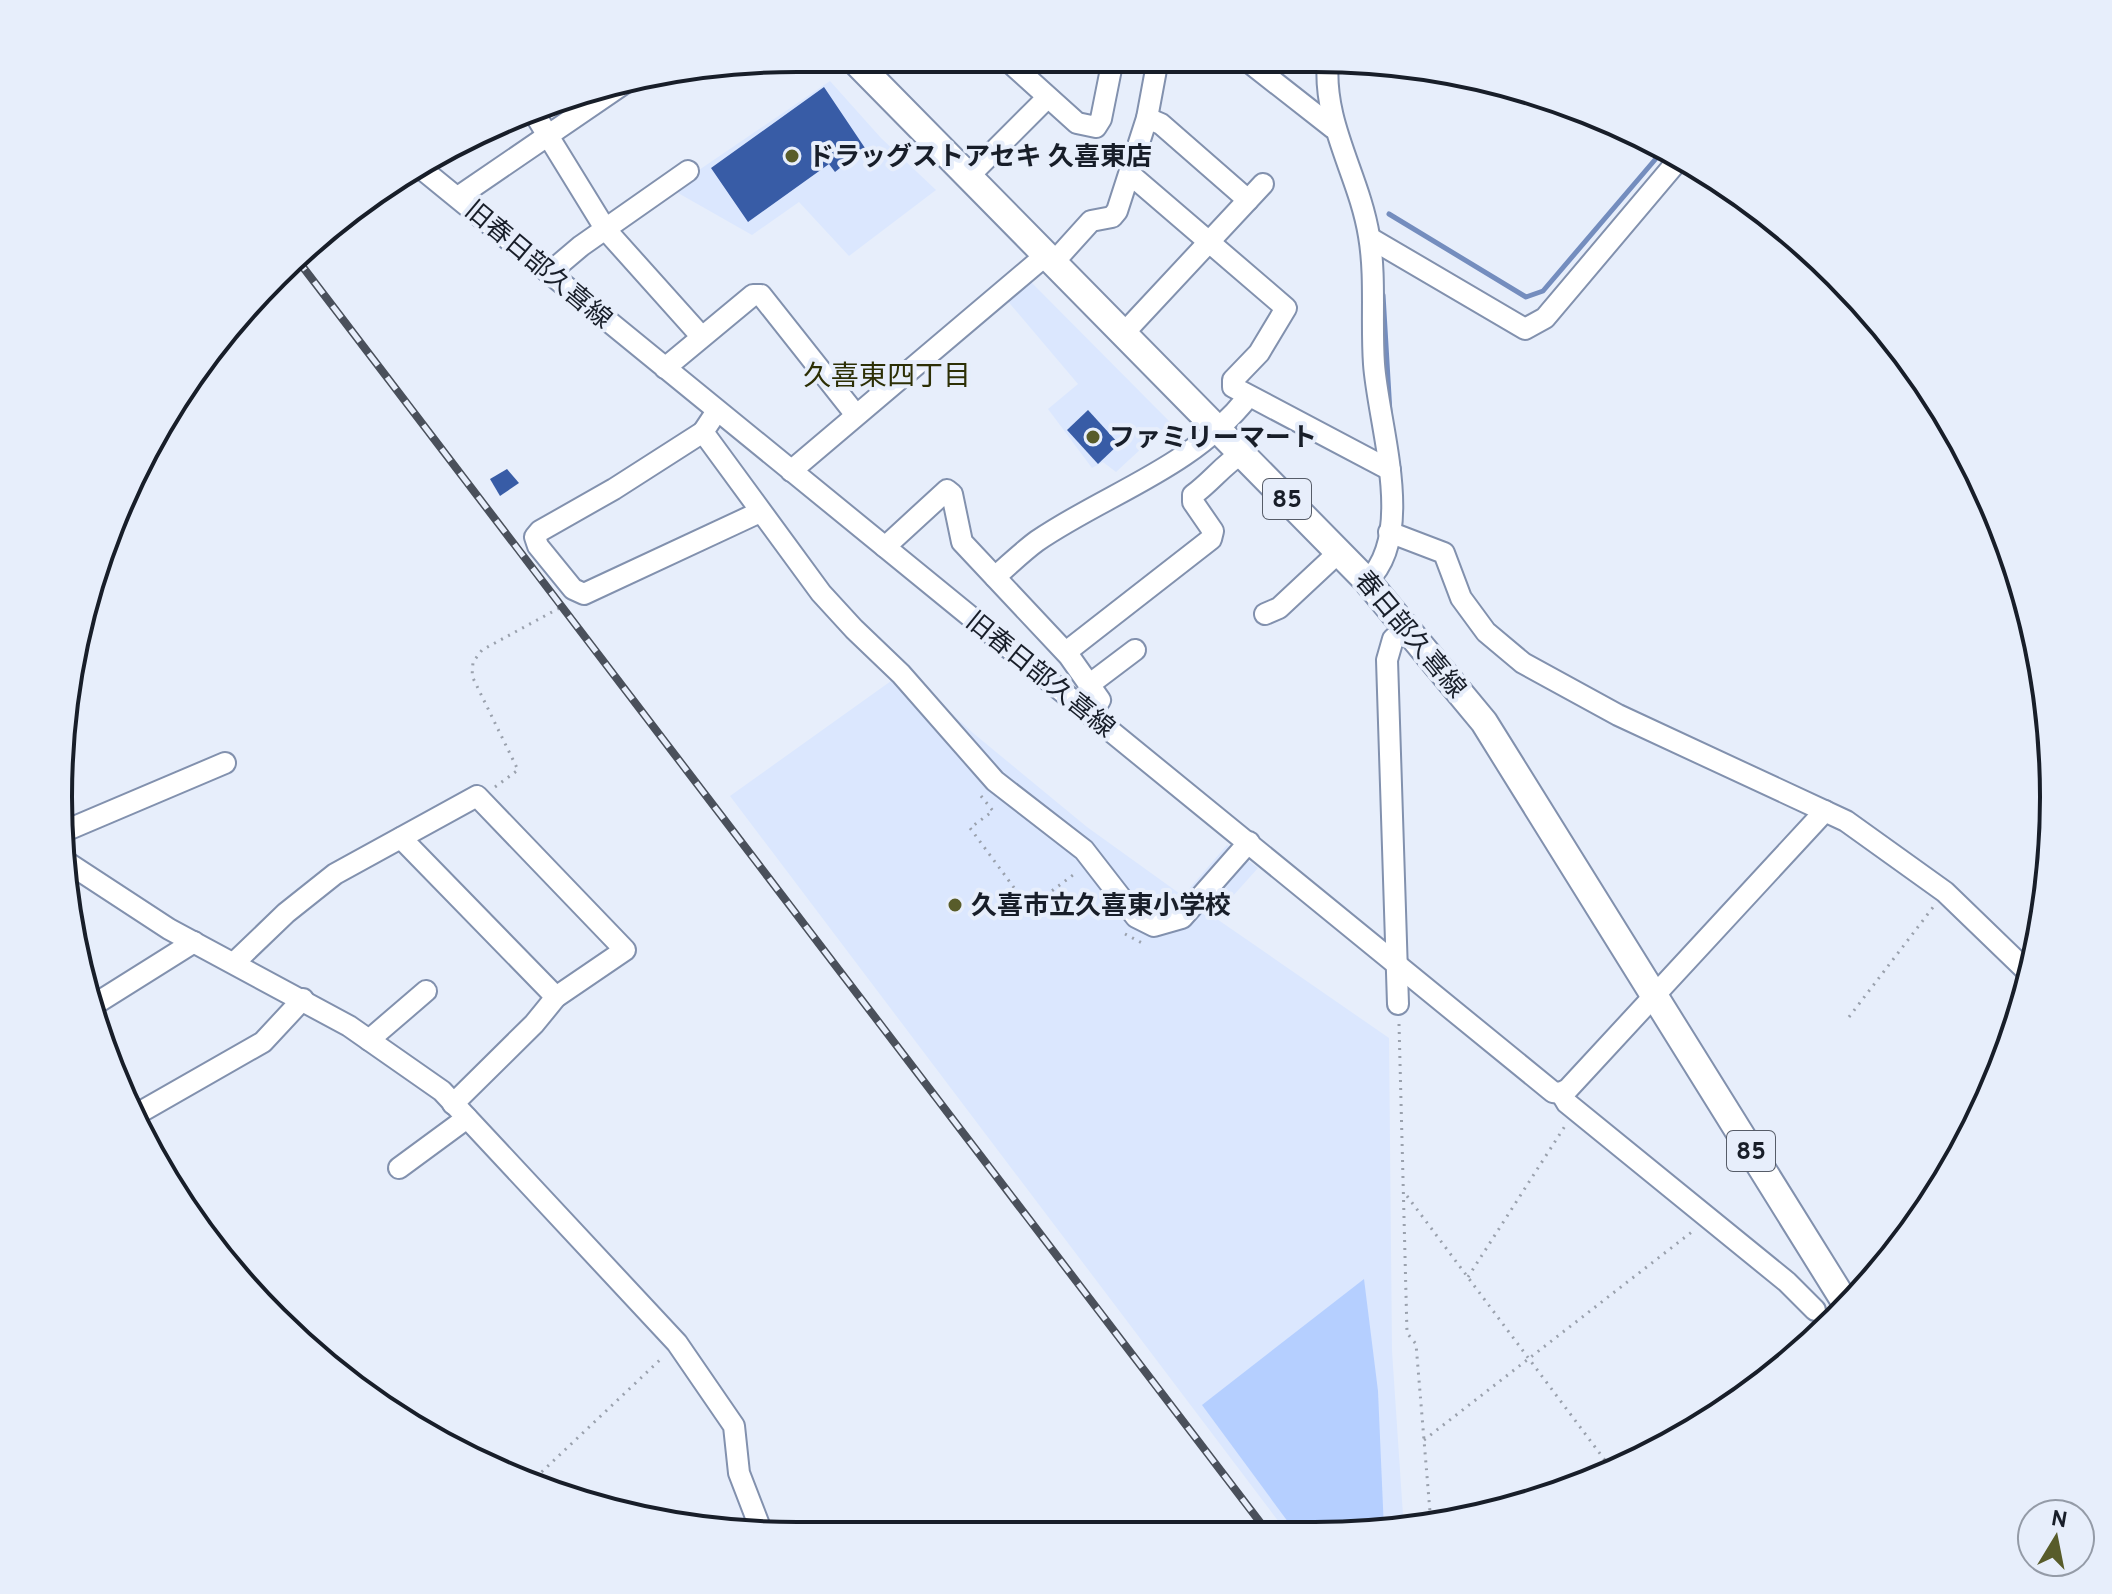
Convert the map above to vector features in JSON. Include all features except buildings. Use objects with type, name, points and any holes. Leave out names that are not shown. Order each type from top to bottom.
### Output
[{"type":"main road","name":"春日部久喜線","points":[[866,72],[1367,581],[1484,722],[1841,1296]]},
{"type":"street","points":[[1020,72],[1077,123],[1096,127],[1110,72]]},
{"type":"street","points":[[791,471],[1091,221],[1112,217],[1131,175],[1156,72]]},
{"type":"street","points":[[1262,72],[1333,128]]},
{"type":"street","points":[[1327,73],[1326,87],[1333,128],[1361,200],[1370,238],[1374,364],[1390,470],[1386,558],[1367,581]]},
{"type":"street","points":[[968,177],[1047,98]]},
{"type":"street","points":[[458,197],[601,99]]},
{"type":"street","points":[[1147,118],[1161,124],[1248,200]]},
{"type":"street","points":[[538,120],[605,228],[701,336]]},
{"type":"street","points":[[1370,238],[1525,329],[1545,318],[1673,166]]},
{"type":"street","points":[[549,273],[605,228],[688,171]]},
{"type":"street","name":"旧春日部久喜線","points":[[427,173],[1567,1101],[1787,1282],[1815,1310]]},
{"type":"street","points":[[1131,175],[1286,308],[1259,353],[1233,380],[1233,387],[1390,470]]},
{"type":"street","points":[[1124,333],[1263,184]]},
{"type":"street","points":[[665,368],[753,295],[761,295],[856,415]]},
{"type":"street","points":[[995,577],[1037,541],[1160,474],[1217,428],[1248,397]]},
{"type":"street","points":[[717,411],[703,432],[614,489],[540,531],[535,537],[538,546],[578,594],[592,592],[760,512]]},
{"type":"street","points":[[703,432],[821,593],[901,674],[995,781],[1084,850],[1144,923],[1164,925],[1182,918],[1249,842]]},
{"type":"street","points":[[1066,652],[1211,539],[1213,531],[1193,502],[1193,495],[1214,479],[1217,469],[1242,453]]},
{"type":"street","points":[[885,547],[947,490],[956,502],[962,542],[1066,652],[1100,700],[1091,714]]},
{"type":"street","points":[[1389,532],[1444,553],[1461,598],[1486,632],[1523,663],[1618,715],[1846,821],[1945,892],[2020,964]]},
{"type":"street","points":[[1265,614],[1279,608],[1339,552]]},
{"type":"street","points":[[1398,1004],[1387,660],[1393,639],[1407,626]]},
{"type":"street","points":[[1090,684],[1135,650]]},
{"type":"street","points":[[73,827],[225,763]]},
{"type":"street","points":[[235,962],[286,913],[335,874],[477,796],[625,950],[556,997],[460,1111],[399,1168]]},
{"type":"street","points":[[1567,1101],[1655,995],[1825,811]]},
{"type":"street","points":[[401,838],[556,997]]},
{"type":"street","points":[[76,868],[194,942],[303,999],[442,1091],[677,1343],[734,1426],[739,1473],[757,1520]]},
{"type":"street","points":[[101,1000],[194,942]]},
{"type":"street","points":[[369,1040],[426,991]]},
{"type":"street","points":[[143,1110],[263,1042],[303,999]]},
{"type":"path","points":[[477,796],[518,770],[472,676],[476,656],[578,594]]},
{"type":"path","points":[[1849,1017],[1945,892]]},
{"type":"path","points":[[1398,1004],[1407,1333],[1416,1344],[1430,1513]]},
{"type":"path","points":[[1468,1277],[1567,1101]]},
{"type":"path","points":[[1405,1193],[1605,1461]]},
{"type":"path","points":[[1424,1440],[1530,1361],[1708,1219]]},
{"type":"path","points":[[539,1474],[677,1343]]},
{"type":"shaded area","points":[[830,81],[881,138],[936,190],[849,256],[799,202],[752,235],[671,189]]},
{"type":"shaded area","points":[[1028,279],[1170,422],[1116,472],[1103,462],[1092,468],[1048,409],[1078,384],[1006,299]]},
{"type":"shaded area","points":[[905,671],[973,733],[1087,827],[1183,896],[1227,845],[1258,868],[1214,917],[1389,1038],[1392,1351],[1403,1517],[1279,1522],[730,796]]},
{"type":"shaded area","points":[[1364,1279],[1378,1391],[1383,1518],[1288,1522],[1202,1405]]},
{"type":"waterway","points":[[1389,214],[1526,297],[1543,291],[1657,158]]},
{"type":"waterway","points":[[1383,295],[1390,413]]},
{"type":"railway","points":[[303,267],[1260,1522]]},
{"type":"place","name":"ドラッグストアセキ 久喜東店","points":[[792,156]]},
{"type":"place","name":"ファミリーマート","points":[[1093,437]]},
{"type":"place","name":"久喜市立久喜東小学校","points":[[955,905]]},
{"type":"district","name":"久喜東四丁目","points":[[887,375]]}]
